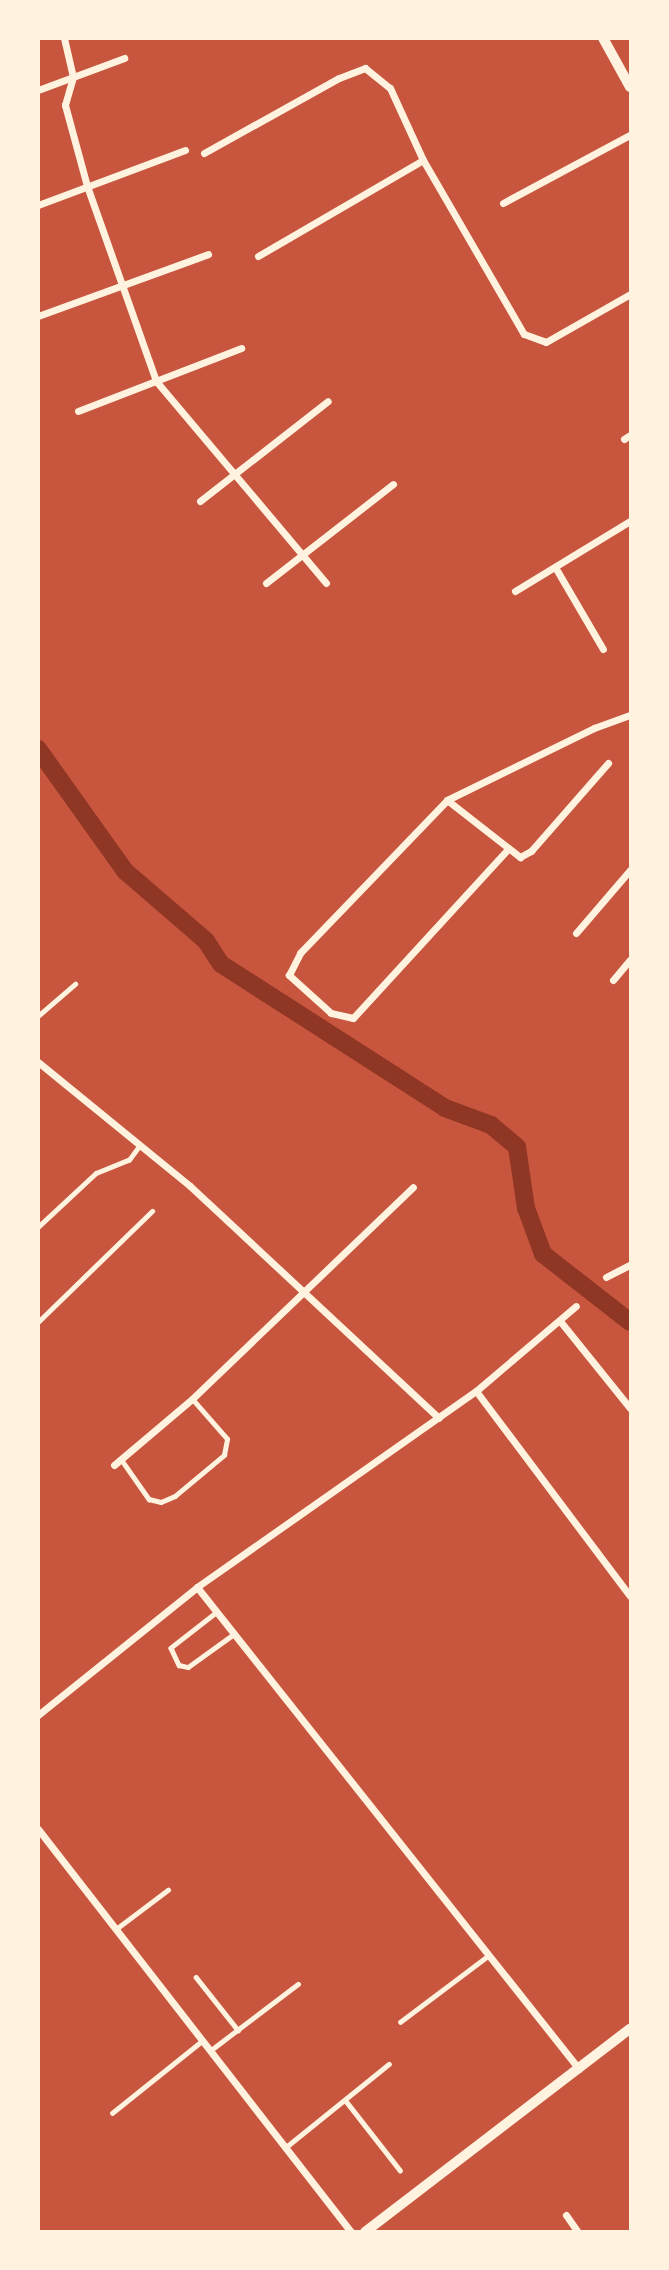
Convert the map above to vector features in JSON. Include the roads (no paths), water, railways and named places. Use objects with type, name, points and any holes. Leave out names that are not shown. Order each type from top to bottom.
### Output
[{"type":"street","points":[[64,38],[73,77],[65,105],[87,186],[156,381],[326,583]]},
{"type":"street","points":[[603,38],[631,87]]},
{"type":"street","points":[[38,90],[124,58]]},
{"type":"street","points":[[204,153],[339,78],[365,68],[390,88],[423,160],[524,334],[546,342],[631,294]]},
{"type":"street","points":[[503,203],[631,135]]},
{"type":"street","points":[[38,205],[186,150]]},
{"type":"street","points":[[258,256],[423,160]]},
{"type":"street","points":[[38,316],[208,254]]},
{"type":"street","points":[[78,411],[241,348]]},
{"type":"street","points":[[200,501],[233,472],[328,401]]},
{"type":"street","points":[[266,583],[393,484]]},
{"type":"street","points":[[515,591],[631,522]]},
{"type":"street","points":[[555,567],[603,649]]},
{"type":"street","points":[[507,850],[353,1018],[331,1013],[289,975],[300,953],[447,800],[582,733],[631,715]]},
{"type":"street","points":[[447,800],[507,850],[520,857],[531,851],[608,764]]},
{"type":"street","points":[[576,933],[631,870]]},
{"type":"street","points":[[613,980],[631,960]]},
{"type":"street","points":[[38,1062],[307,1292],[439,1418]]},
{"type":"street","points":[[118,1462],[192,1399],[307,1292],[413,1187]]},
{"type":"street","points":[[606,1277],[631,1265]]},
{"type":"street","points":[[38,1715],[197,1587],[476,1391],[576,1306]]},
{"type":"street","points":[[560,1321],[631,1408]]},
{"type":"street","points":[[476,1391],[631,1595]]},
{"type":"street","points":[[197,1587],[579,2069]]},
{"type":"street","points":[[38,1829],[351,2231]]},
{"type":"street","points":[[365,2231],[631,2029]]},
{"type":"street","points":[[566,2216],[578,2231]]},
{"type":"lane","points":[[38,1016],[75,984]]},
{"type":"lane","points":[[38,1227],[96,1173],[129,1160],[139,1146]]},
{"type":"lane","points":[[38,1322],[152,1211]]},
{"type":"lane","points":[[118,1462],[149,1499],[161,1502],[175,1496],[224,1455],[227,1439],[192,1399]]},
{"type":"lane","points":[[217,1612],[171,1648],[174,1659],[188,1667],[234,1634]]},
{"type":"lane","points":[[116,1929],[168,1891]]},
{"type":"lane","points":[[400,2022],[488,1956]]},
{"type":"lane","points":[[196,1978],[238,2029]]},
{"type":"lane","points":[[210,2051],[298,1984]]},
{"type":"lane","points":[[112,2113],[202,2041]]},
{"type":"lane","points":[[285,2147],[389,2064]]},
{"type":"lane","points":[[346,2101],[400,2170]]},
{"type":"waterway","points":[[38,749],[125,871],[206,941],[221,964],[445,1108],[491,1125],[517,1147],[526,1208],[543,1254],[630,1322]]}]
